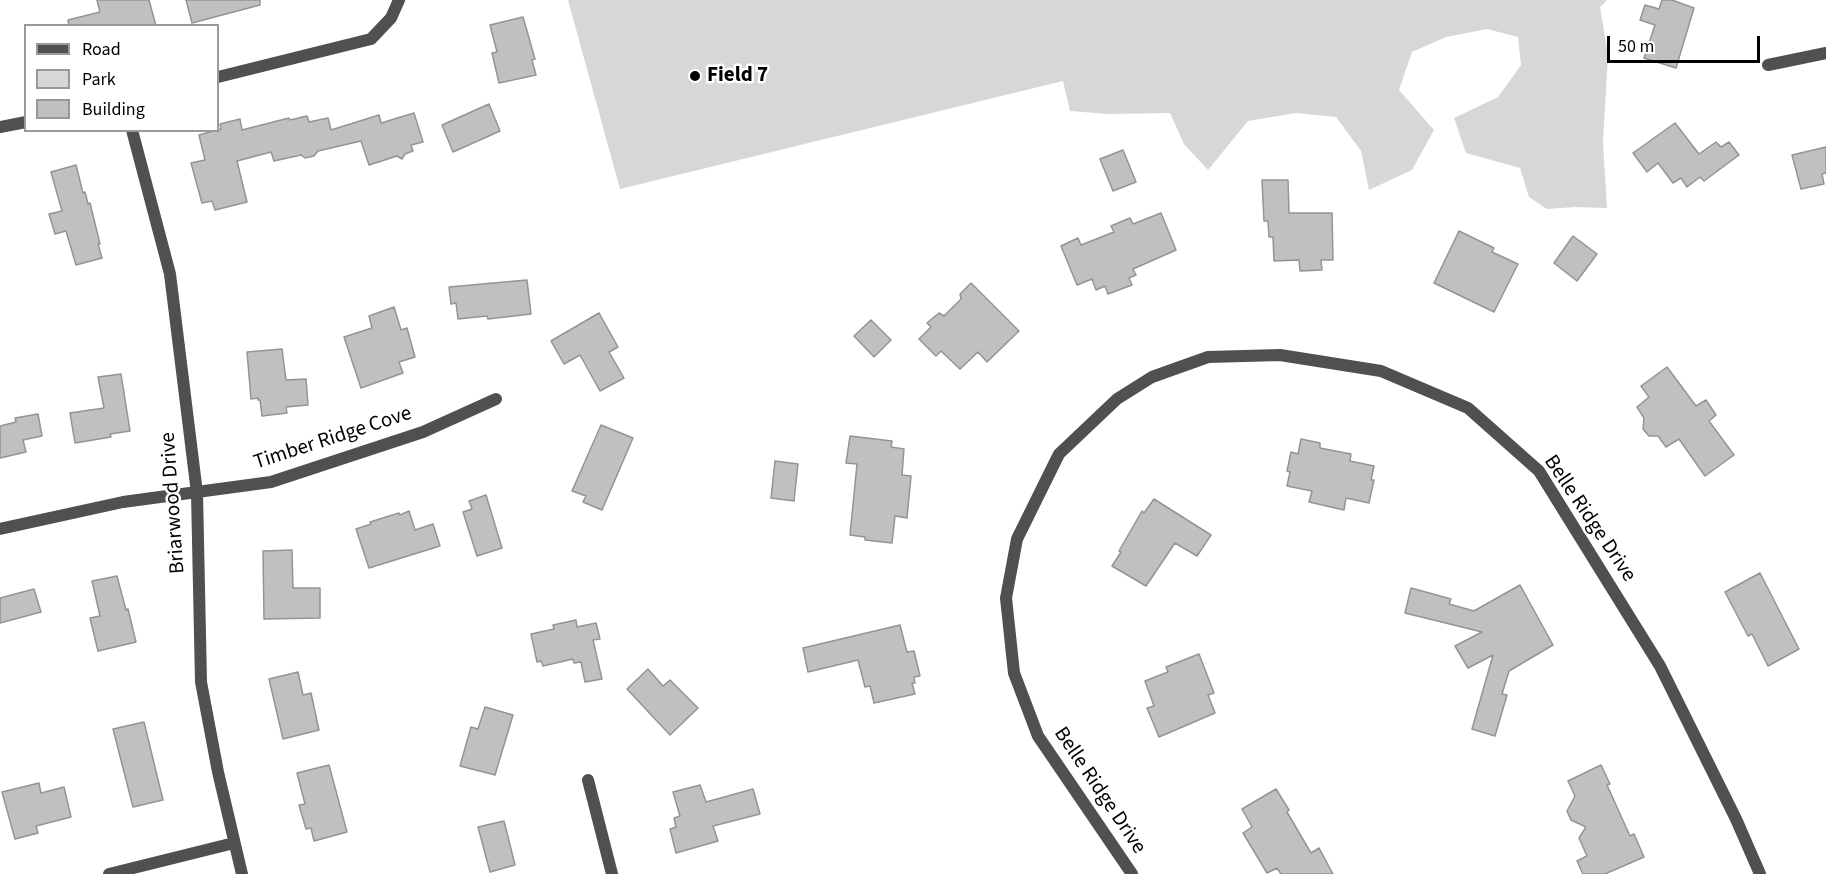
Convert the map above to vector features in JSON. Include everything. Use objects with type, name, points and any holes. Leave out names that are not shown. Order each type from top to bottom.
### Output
[{"type":"street","points":[[219,77],[371,39],[391,18],[399,0]]},
{"type":"street","points":[[1768,65],[1826,53]]},
{"type":"street","points":[[0,127],[24,122]]},
{"type":"street","name":"Briarwood Drive","points":[[133,132],[170,274],[197,493],[201,682],[218,772],[242,874]]},
{"type":"street","name":"Belle Ridge Drive","points":[[1132,874],[1038,736],[1014,673],[1006,598],[1017,538],[1059,454],[1116,399],[1152,377],[1208,357],[1280,355],[1381,371],[1468,408],[1539,471],[1660,666],[1736,819],[1760,874]]},
{"type":"street","name":"Timber Ridge Cove","points":[[0,529],[123,502],[271,482],[423,432],[496,399]]},
{"type":"street","points":[[588,780],[612,874]]},
{"type":"street","points":[[109,874],[234,843]]},
{"type":"green space","points":[[568,0],[1607,0],[1600,7],[1608,54],[1603,143],[1607,208],[1547,209],[1529,197],[1520,168],[1466,153],[1454,118],[1498,97],[1521,65],[1518,37],[1487,29],[1446,37],[1412,52],[1399,90],[1434,130],[1412,170],[1369,190],[1361,151],[1336,117],[1296,113],[1248,121],[1208,170],[1184,144],[1170,113],[1108,114],[1070,111],[1063,81],[620,189]]},
{"type":"building","points":[[97,0],[149,0],[155,24],[69,24],[68,20],[100,12]]},
{"type":"building","points":[[186,0],[260,0],[260,5],[192,23]]},
{"type":"building","points":[[1662,0],[1672,0],[1694,8],[1676,68],[1644,58],[1655,25],[1640,20],[1645,5],[1659,9]]},
{"type":"building","points":[[523,17],[535,59],[532,60],[536,75],[499,83],[492,53],[497,52],[490,25]]},
{"type":"building","points":[[489,104],[500,131],[453,152],[442,125]]},
{"type":"building","points":[[414,113],[423,142],[411,145],[413,151],[405,154],[402,159],[397,156],[369,165],[361,141],[318,151],[314,156],[305,158],[301,155],[274,161],[271,152],[237,161],[247,202],[215,210],[212,201],[202,203],[191,163],[205,160],[199,135],[219,132],[220,124],[240,119],[242,130],[289,118],[290,120],[307,116],[309,122],[328,118],[331,130],[379,115],[381,123]]},
{"type":"building","points":[[1675,123],[1699,154],[1716,142],[1721,147],[1729,142],[1739,155],[1704,181],[1700,177],[1687,187],[1681,178],[1673,183],[1658,163],[1647,172],[1633,153]]},
{"type":"building","points":[[1826,147],[1826,173],[1822,174],[1824,184],[1801,189],[1792,155]]},
{"type":"building","points":[[1123,150],[1136,182],[1113,191],[1100,159]]},
{"type":"building","points":[[76,165],[83,193],[85,192],[88,204],[90,203],[102,258],[76,265],[66,231],[55,234],[49,214],[62,211],[51,172]]},
{"type":"building","points":[[1262,180],[1288,180],[1289,213],[1332,213],[1333,260],[1321,260],[1322,270],[1300,271],[1299,260],[1274,261],[1273,237],[1269,237],[1268,221],[1264,221]]},
{"type":"building","points":[[1161,213],[1176,250],[1133,269],[1136,275],[1129,278],[1132,285],[1108,294],[1105,286],[1096,290],[1092,279],[1077,285],[1061,246],[1078,238],[1081,245],[1114,232],[1111,226],[1130,218],[1133,224]]},
{"type":"building","points":[[1459,231],[1494,248],[1492,252],[1518,264],[1494,312],[1434,283]]},
{"type":"building","points":[[1573,236],[1597,254],[1577,281],[1554,263]]},
{"type":"building","points":[[527,280],[531,314],[488,319],[487,316],[458,319],[456,303],[451,304],[449,287]]},
{"type":"building","points":[[971,283],[1019,331],[987,362],[978,352],[960,369],[941,351],[936,356],[919,339],[931,327],[927,323],[939,313],[944,316],[961,299],[960,294]]},
{"type":"building","points":[[394,307],[401,330],[407,328],[415,357],[399,362],[403,373],[361,388],[344,337],[372,328],[369,316]]},
{"type":"building","points":[[599,313],[618,347],[609,352],[624,378],[600,391],[580,355],[564,364],[551,341]]},
{"type":"building","points":[[871,320],[891,340],[874,357],[854,336]]},
{"type":"building","points":[[282,349],[286,380],[306,379],[308,405],[286,407],[287,413],[262,416],[260,400],[251,399],[247,352]]},
{"type":"building","points":[[1667,367],[1696,406],[1706,400],[1716,415],[1709,421],[1734,455],[1705,476],[1679,439],[1666,447],[1658,436],[1649,436],[1643,429],[1644,418],[1637,407],[1649,397],[1641,386]]},
{"type":"building","points":[[121,374],[130,431],[110,434],[111,437],[75,443],[70,413],[104,408],[98,377]]},
{"type":"building","points":[[38,414],[42,436],[23,440],[26,452],[0,458],[0,426],[16,422],[15,418]]},
{"type":"building","points":[[601,425],[633,438],[602,510],[583,502],[586,496],[572,491]]},
{"type":"building","points":[[850,436],[892,441],[891,447],[904,449],[902,475],[911,476],[907,518],[895,516],[892,543],[865,540],[865,537],[850,535],[857,464],[846,463]]},
{"type":"building","points":[[1301,439],[1320,443],[1320,448],[1351,454],[1350,461],[1374,466],[1371,480],[1374,480],[1369,503],[1346,498],[1344,510],[1309,502],[1312,491],[1287,486],[1291,452],[1298,454]]},
{"type":"building","points":[[775,461],[798,464],[794,501],[771,498]]},
{"type":"building","points":[[486,495],[502,548],[477,556],[463,512],[472,509],[469,501]]},
{"type":"building","points":[[1154,499],[1211,535],[1197,556],[1175,543],[1146,586],[1112,566],[1142,511],[1144,513]]},
{"type":"building","points":[[409,511],[415,530],[433,524],[440,546],[369,568],[356,529],[371,524],[370,522]]},
{"type":"building","points":[[292,550],[293,588],[320,588],[320,618],[264,619],[263,551]]},
{"type":"building","points":[[1760,573],[1799,649],[1768,666],[1752,634],[1748,636],[1725,592]]},
{"type":"building","points":[[117,576],[136,642],[98,651],[90,618],[100,616],[92,581]]},
{"type":"building","points":[[1520,585],[1553,645],[1509,671],[1502,694],[1507,695],[1495,736],[1472,729],[1493,655],[1468,668],[1455,646],[1482,632],[1405,613],[1411,588],[1451,599],[1449,604],[1474,611]]},
{"type":"building","points":[[34,589],[41,612],[0,623],[0,598]]},
{"type":"building","points":[[576,620],[577,627],[596,623],[600,639],[593,640],[602,679],[585,682],[581,662],[574,663],[573,659],[543,666],[541,661],[537,662],[531,634],[554,629],[553,625]]},
{"type":"building","points":[[900,625],[907,652],[914,651],[920,676],[914,677],[915,683],[912,683],[915,694],[874,703],[870,686],[865,687],[858,660],[808,672],[803,648]]},
{"type":"building","points":[[1199,654],[1214,693],[1208,695],[1215,713],[1159,737],[1147,708],[1154,706],[1145,681],[1168,672],[1166,667]]},
{"type":"building","points":[[648,669],[663,686],[670,680],[698,708],[670,735],[627,689]]},
{"type":"building","points":[[298,672],[303,695],[311,693],[319,730],[283,739],[269,679]]},
{"type":"building","points":[[485,707],[513,715],[495,775],[460,766],[471,727],[478,729]]},
{"type":"building","points":[[144,722],[163,800],[133,807],[113,729]]},
{"type":"building","points":[[329,765],[347,832],[314,841],[311,828],[306,829],[299,805],[305,804],[297,773]]},
{"type":"building","points":[[1601,765],[1610,784],[1607,785],[1630,836],[1634,834],[1644,857],[1605,874],[1583,874],[1577,861],[1587,856],[1579,838],[1586,827],[1571,820],[1567,811],[1575,796],[1568,781]]},
{"type":"building","points":[[39,783],[41,793],[64,787],[71,817],[36,826],[38,833],[15,839],[2,792]]},
{"type":"building","points":[[700,785],[706,802],[753,789],[760,814],[713,826],[718,841],[676,853],[670,829],[676,827],[674,818],[680,816],[673,792]]},
{"type":"building","points":[[1276,789],[1311,853],[1319,848],[1333,874],[1281,874],[1277,868],[1267,873],[1243,833],[1252,827],[1242,809]]},
{"type":"building","points":[[504,821],[515,865],[490,872],[478,827]]},
{"type":"place","name":"Field 7","points":[[695,76]]}]
